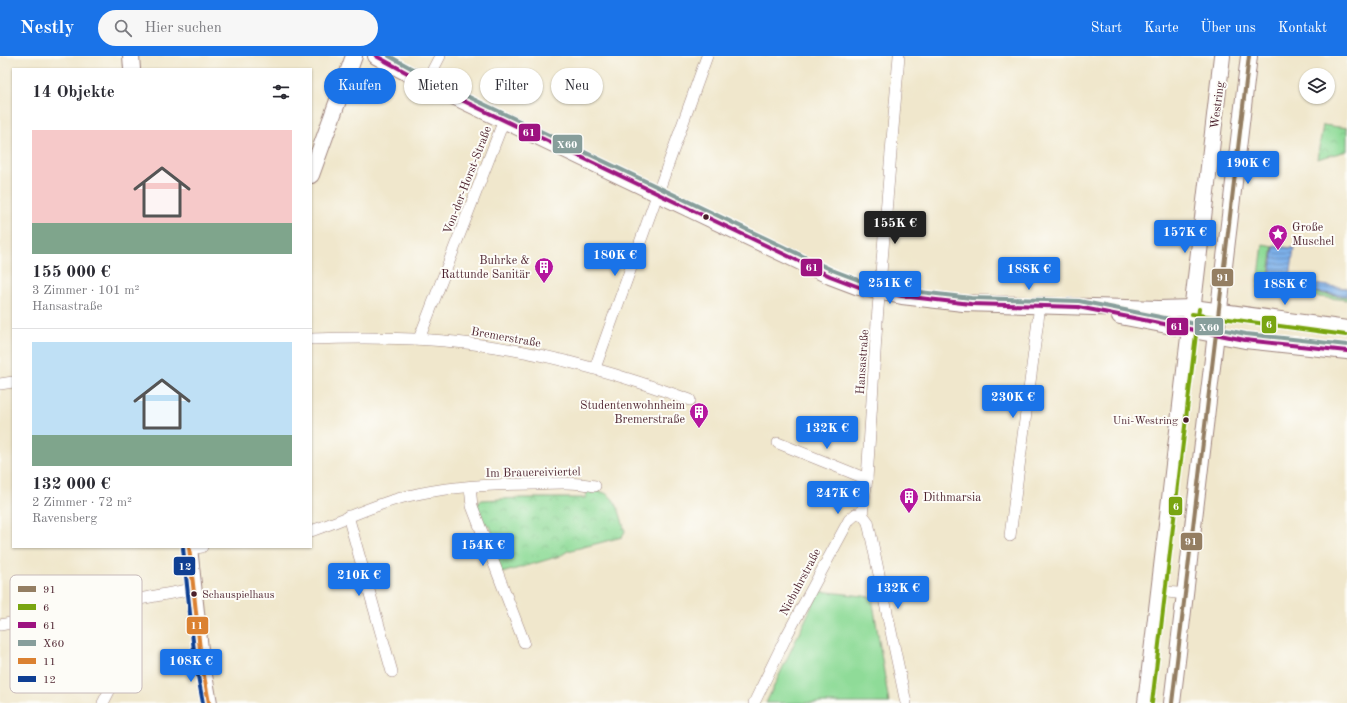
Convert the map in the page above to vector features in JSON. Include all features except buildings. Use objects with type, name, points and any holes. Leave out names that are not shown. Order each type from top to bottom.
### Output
[{"type":"main road","points":[[131,56],[132,68]]},
{"type":"main road","points":[[312,173],[354,56]]},
{"type":"main road","points":[[376,56],[404,71]]},
{"type":"main road","name":"Westring","points":[[1146,703],[1222,56]]},
{"type":"main road","points":[[1172,703],[1249,56]]},
{"type":"main road","points":[[470,104],[830,276],[859,287],[963,303],[1159,309],[1193,308],[1347,329]]},
{"type":"main road","points":[[1078,307],[1217,333],[1246,340],[1347,351]]},
{"type":"main road","points":[[194,548],[193,590],[209,703]]},
{"type":"street","points":[[434,68],[440,56]]},
{"type":"street","points":[[595,368],[707,56]]},
{"type":"street","name":"Hansastraße","points":[[867,479],[880,291],[899,56]]},
{"type":"street","name":"Von-der-Horst-Straße","points":[[419,339],[504,120]]},
{"type":"street","points":[[1010,536],[1040,305]]},
{"type":"street","name":"Bremerstraße","points":[[312,339],[419,339],[481,345],[595,368],[690,400]]},
{"type":"street","points":[[0,384],[12,382]]},
{"type":"street","points":[[778,443],[867,479],[862,514],[868,522],[906,703]]},
{"type":"street","name":"Im Brauereiviertel","points":[[312,531],[348,516],[407,496],[470,486],[573,483],[595,486]]},
{"type":"street","name":"Im Brauereiviertel","points":[[470,486],[472,506],[524,642]]},
{"type":"street","name":"Niebuhrstraße","points":[[754,703],[787,634],[849,520],[856,514],[862,514]]},
{"type":"street","points":[[348,516],[392,672]]},
{"type":"street","points":[[142,598],[193,590]]},
{"type":"street","points":[[1159,591],[1185,594]]},
{"type":"street","points":[[0,625],[10,623]]},
{"type":"street","points":[[103,703],[108,693]]},
{"type":"green space","points":[[1323,125],[1347,128],[1347,151],[1317,159]]},
{"type":"green space","points":[[1263,244],[1273,246],[1267,287],[1347,297],[1347,300],[1257,292]]},
{"type":"green space","points":[[588,490],[605,493],[615,502],[625,531],[622,537],[568,551],[560,556],[502,573],[493,548],[497,547],[490,526],[484,526],[478,509],[478,503],[482,500],[522,498],[585,498]]},
{"type":"green space","points":[[819,591],[872,597],[889,703],[766,703]]},
{"type":"water","points":[[1274,246],[1294,248],[1290,279],[1311,282],[1311,284],[1347,288],[1347,296],[1269,286]]},
{"type":"transit line","name":"61","points":[[376,56],[426,83],[830,276],[859,287],[902,296],[971,304],[1078,307],[1245,340],[1347,351]]},
{"type":"transit line","name":"X60","points":[[389,56],[429,78],[832,270],[861,281],[903,290],[971,298],[1079,301],[1246,334],[1347,345]]},
{"type":"transit line","name":"91","points":[[1172,703],[1249,56]]},
{"type":"transit line","name":"6","points":[[1152,703],[1199,309]]},
{"type":"transit line","name":"6","points":[[1192,314],[1346,335]]},
{"type":"transit line","name":"12","points":[[183,548],[195,660],[203,703]]},
{"type":"transit line","name":"11","points":[[189,548],[201,659],[209,703]]},
{"type":"place","name":"Große Muschel","points":[[1278,251]]},
{"type":"place","name":"Buhrke & Rattunde Sanitär","points":[[544,284]]},
{"type":"place","name":"Uni-Westring","points":[[1186,420]]},
{"type":"place","name":"Studentenwohnheim Bremerstraße","points":[[699,429]]},
{"type":"place","name":"Dithmarsia","points":[[909,514]]},
{"type":"place","name":"Schauspielhaus","points":[[194,594]]}]
